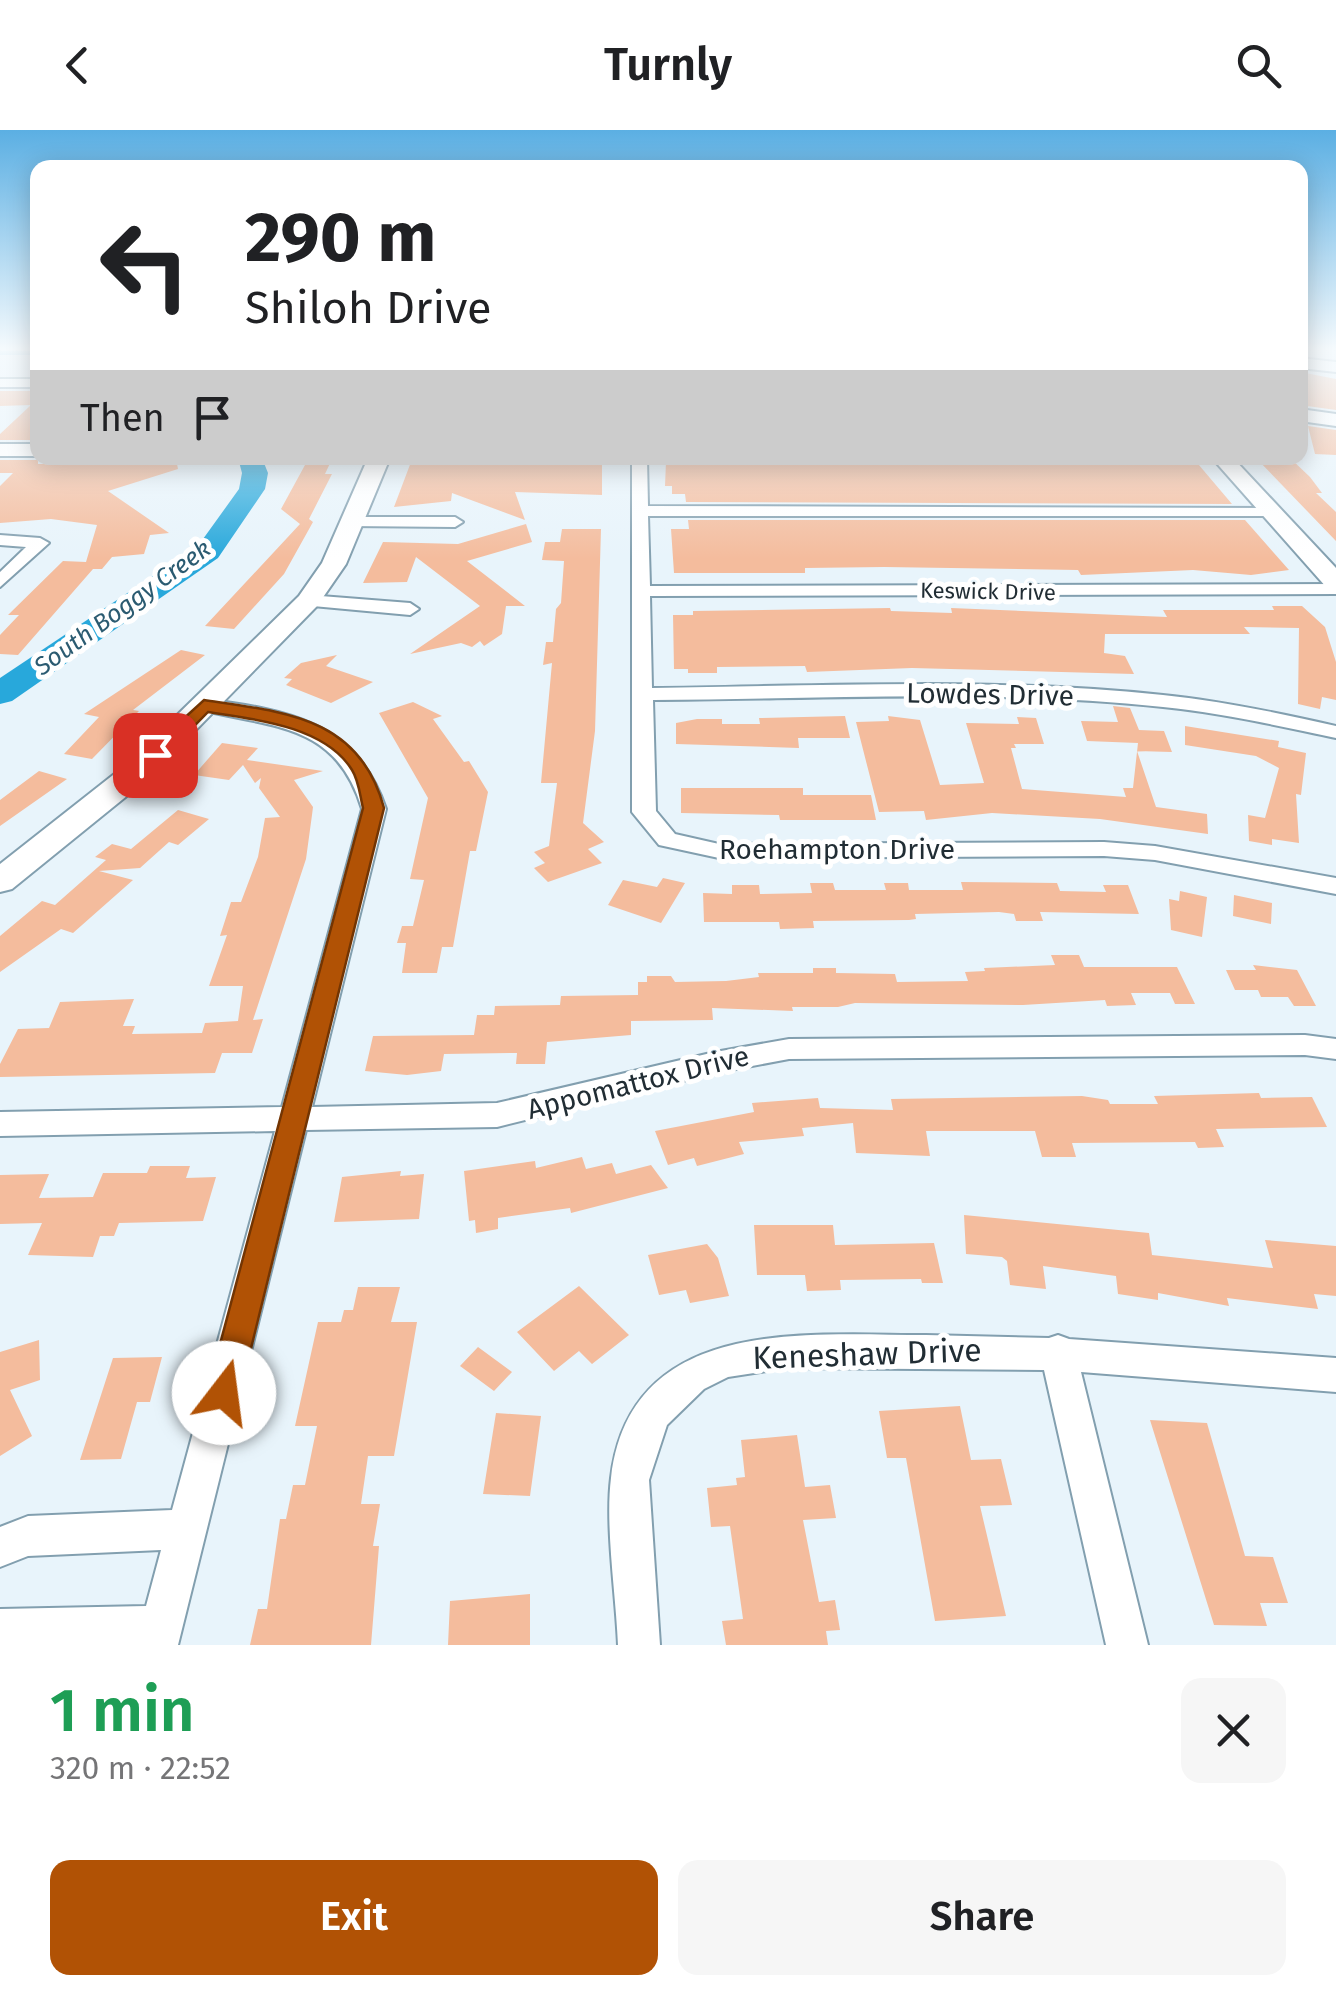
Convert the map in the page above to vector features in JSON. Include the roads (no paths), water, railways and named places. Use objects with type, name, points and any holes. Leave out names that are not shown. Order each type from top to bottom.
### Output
[{"type":"street","points":[[0,450],[30,450]]},
{"type":"street","points":[[0,881],[138,770],[308,601],[334,564],[376,465]]},
{"type":"street","name":"Roehampton Drive","points":[[639,465],[644,812],[668,840],[719,852],[1104,849],[1336,886]]},
{"type":"street","points":[[1229,465],[1336,586]]},
{"type":"street","points":[[640,511],[1272,511]]},
{"type":"street","points":[[354,522],[456,522]]},
{"type":"street","points":[[0,540],[40,543],[0,582]]},
{"type":"street","name":"Keswick Drive","points":[[640,591],[1336,586]]},
{"type":"street","points":[[308,601],[410,609]]},
{"type":"street","name":"Lowdes Drive","points":[[641,694],[1141,697],[1255,712],[1336,732]]},
{"type":"street","points":[[0,1630],[159,1636],[370,831],[370,790],[352,757],[322,734],[266,715],[204,705]]},
{"type":"street","name":"Appomattox Drive","points":[[0,1124],[512,1113],[730,1056],[789,1050],[1285,1045],[1336,1049]]},
{"type":"street","points":[[1058,1351],[1127,1645]]},
{"type":"street","name":"Keneshaw Drive","points":[[639,1645],[632,1467],[642,1428],[659,1402],[710,1366],[780,1353],[1058,1351],[1336,1374]]},
{"type":"street","points":[[0,1547],[28,1536],[187,1529]]},
{"type":"waterway","name":"South Boggy Creek","points":[[0,694],[208,552],[252,489],[252,465]]}]
